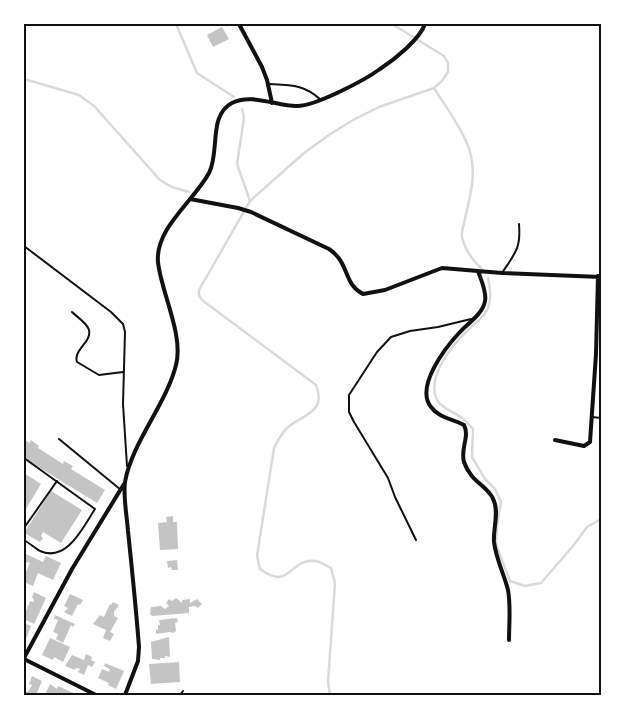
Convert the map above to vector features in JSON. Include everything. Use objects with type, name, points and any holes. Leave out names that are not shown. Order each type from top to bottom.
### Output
[{"type":"street","points":[[239,24],[262,67],[272,103]]},
{"type":"street","points":[[96,695],[24,659],[72,569],[121,490],[128,471],[172,380],[177,362],[177,342],[158,262],[160,244],[168,229],[210,172],[220,118],[225,109],[232,103],[241,100],[298,106],[320,100],[381,69],[406,48],[423,29],[425,24]]},
{"type":"street","points":[[190,199],[251,212],[337,254],[343,262],[348,279],[363,294],[385,290],[442,268],[452,267],[502,273],[600,276],[590,442],[587,445],[555,440]]},
{"type":"street","points":[[478,271],[486,300],[474,318],[459,333],[439,359],[428,380],[426,396],[430,407],[440,416],[464,425],[466,437],[463,459],[467,470],[473,479],[490,493],[496,503],[494,542],[508,592],[509,640]]},
{"type":"street","points":[[124,484],[139,647],[138,661],[125,695]]},
{"type":"lane","points":[[268,84],[300,87],[312,91],[320,100]]},
{"type":"lane","points":[[502,273],[516,252],[520,240],[519,224]]},
{"type":"lane","points":[[24,246],[118,317],[123,324],[125,332],[123,404],[128,471]]},
{"type":"lane","points":[[72,312],[88,327],[89,331],[89,335],[76,355],[77,362],[100,375],[123,372]]},
{"type":"lane","points":[[416,540],[395,498],[388,478],[349,412],[349,395],[377,352],[391,337],[410,331],[438,327],[474,318]]},
{"type":"lane","points":[[592,417],[601,418]]},
{"type":"lane","points":[[59,439],[121,490]]},
{"type":"lane","points":[[24,458],[95,509],[66,549],[58,553],[41,551],[24,540]]},
{"type":"lane","points":[[24,528],[57,481]]},
{"type":"lane","points":[[180,695],[183,691]]},
{"type":"building","points":[[222,27],[229,39],[213,47],[207,35]]},
{"type":"building","points":[[24,439],[29,443],[31,440],[39,446],[38,448],[63,464],[64,461],[73,466],[71,469],[105,490],[97,503],[24,458]]},
{"type":"building","points":[[24,473],[41,484],[24,512]]},
{"type":"building","points":[[51,491],[82,510],[61,543],[43,532],[41,536],[43,538],[40,542],[24,533]]},
{"type":"building","points":[[173,516],[173,522],[177,522],[178,549],[160,550],[158,523],[167,522],[166,517]]},
{"type":"building","points":[[24,553],[43,562],[46,556],[61,563],[53,580],[38,573],[33,586],[24,582],[24,576],[30,563],[26,562],[24,567]]},
{"type":"building","points":[[177,560],[178,570],[172,570],[171,567],[168,568],[167,561]]},
{"type":"building","points":[[34,592],[46,598],[34,624],[24,619],[24,616],[30,601],[33,602],[34,600],[32,597]]},
{"type":"building","points":[[70,594],[83,600],[80,605],[78,604],[72,616],[64,612],[68,608],[64,606]]},
{"type":"building","points":[[176,598],[182,603],[182,600],[190,599],[190,603],[197,599],[202,604],[198,608],[195,606],[189,607],[189,613],[152,616],[150,614],[151,607],[161,606],[165,609],[169,606],[166,603],[169,599],[172,601]]},
{"type":"building","points":[[113,602],[119,605],[114,612],[114,616],[118,618],[110,632],[114,634],[110,641],[103,638],[106,630],[93,624],[100,615],[104,617],[110,604]]},
{"type":"building","points":[[55,615],[75,624],[73,627],[71,625],[63,643],[56,639],[58,634],[53,632],[58,620],[54,619]]},
{"type":"building","points":[[177,618],[178,622],[175,623],[176,631],[173,633],[156,634],[158,625],[160,625],[159,620]]},
{"type":"building","points":[[24,623],[31,626],[26,639],[24,638]]},
{"type":"building","points":[[169,637],[170,657],[165,656],[165,658],[160,658],[160,660],[152,659],[151,642]]},
{"type":"building","points":[[50,638],[70,647],[63,662],[54,657],[53,660],[42,655]]},
{"type":"building","points":[[86,654],[92,657],[91,660],[95,662],[92,667],[88,665],[84,675],[78,672],[80,669],[76,668],[75,670],[65,666],[72,655],[84,660]]},
{"type":"building","points":[[179,662],[180,682],[151,684],[149,664]]},
{"type":"building","points":[[105,663],[124,671],[116,689],[98,678],[102,669],[109,672],[110,669],[104,666]]},
{"type":"building","points":[[32,676],[42,681],[37,693],[42,695],[24,695],[25,691],[27,692],[32,685],[29,684]]},
{"type":"building","points":[[50,684],[57,689],[58,686],[78,695],[45,695]]},
{"type":"waterway","points":[[176,24],[197,73],[234,97]]},
{"type":"waterway","points":[[330,695],[328,682],[335,583],[331,568],[316,561],[307,561],[284,576],[278,577],[260,569],[257,556],[274,448],[287,428],[312,412],[318,402],[319,394],[316,385],[202,300],[199,290],[250,201],[304,153],[353,120],[379,107],[434,88],[442,81],[448,72],[448,63],[444,56],[392,24]]},
{"type":"waterway","points":[[24,79],[79,95],[94,106],[160,180],[172,187],[189,192]]},
{"type":"waterway","points":[[434,88],[462,133],[470,153],[473,169],[472,183],[462,237],[470,255],[482,269]]},
{"type":"waterway","points":[[242,109],[244,118],[237,164],[250,201]]},
{"type":"waterway","points":[[488,278],[490,289],[488,308],[482,318],[462,336],[442,362],[435,381],[435,391],[439,403],[462,418],[473,429],[472,457],[485,479],[495,489],[501,502],[496,544],[510,581],[525,586],[541,583],[587,527],[601,519]]}]
